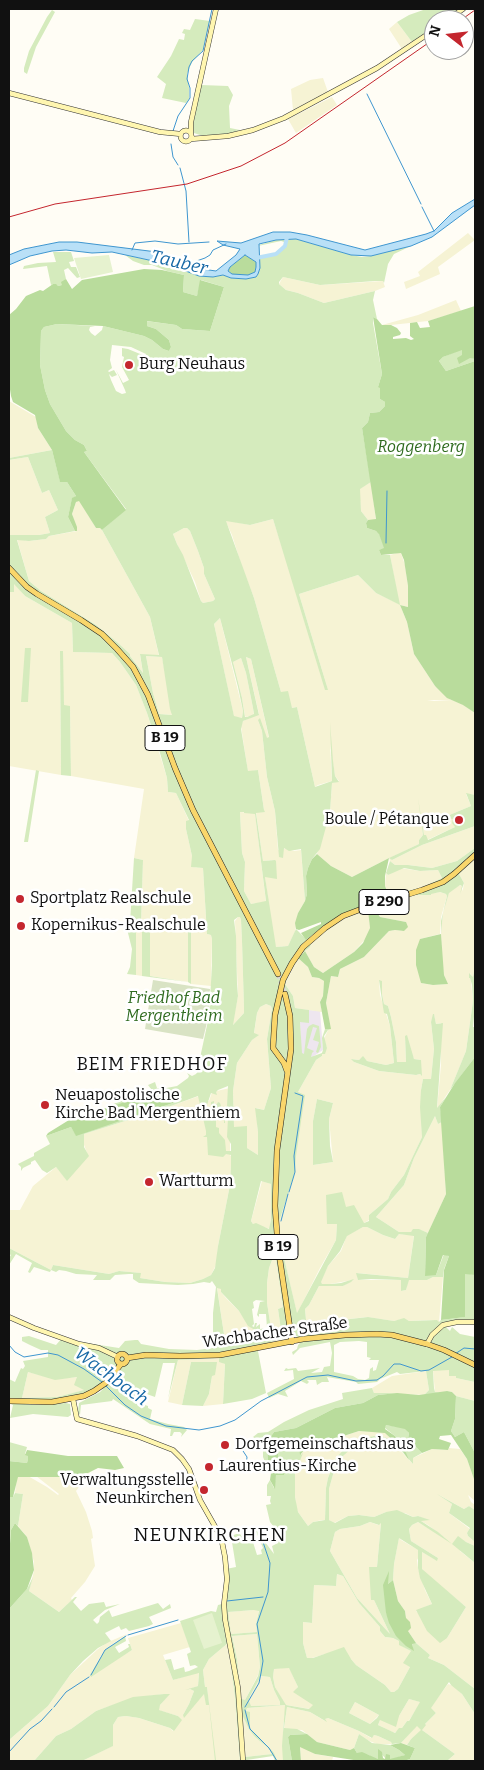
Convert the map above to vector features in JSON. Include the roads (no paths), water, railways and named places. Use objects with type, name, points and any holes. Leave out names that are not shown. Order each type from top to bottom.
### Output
[{"type":"main road","name":"B 19","points":[[9,568],[37,594],[102,634],[133,667],[148,695],[193,810],[278,974]]},
{"type":"main road","name":"B 290","points":[[287,1073],[274,1048],[275,1015],[279,993],[289,968],[308,942],[325,928],[350,913],[443,882],[475,855]]},
{"type":"main road","name":"B 19","points":[[285,994],[290,1016],[290,1049],[277,1150],[275,1199],[278,1248],[292,1336]]},
{"type":"main road","points":[[280,1057],[287,1055],[290,1049]]},
{"type":"main road","points":[[280,1057],[289,1061]]},
{"type":"main road","name":"Wachbacher Straße","points":[[118,1357],[123,1354],[127,1358],[146,1355],[220,1354],[285,1343],[292,1336],[304,1339],[336,1335],[377,1334],[427,1344],[475,1365]]},
{"type":"main road","points":[[118,1357],[121,1364]]},
{"type":"main road","points":[[9,1402],[52,1402],[73,1399],[94,1391],[114,1375],[121,1364],[126,1362],[127,1358]]},
{"type":"street","points":[[181,136],[186,142],[190,134],[216,9]]},
{"type":"street","points":[[9,92],[170,134],[181,136],[190,134],[200,138],[228,136],[277,121],[378,68],[424,37]]},
{"type":"street","name":"Wachbacher Straße","points":[[9,1317],[34,1328],[79,1344],[98,1348],[118,1357]]},
{"type":"street","points":[[427,1344],[432,1335],[443,1325],[457,1322],[475,1322]]},
{"type":"street","points":[[73,1399],[76,1419],[158,1443],[173,1450],[188,1469],[200,1500],[221,1537],[227,1580],[224,1604],[225,1619],[238,1688],[244,1761]]},
{"type":"water","name":"Tauber","points":[[475,199],[475,205],[432,237],[411,246],[371,256],[351,255],[296,239],[276,240],[259,244],[260,268],[258,274],[256,277],[246,279],[231,278],[223,275],[213,277],[199,276],[167,264],[112,252],[52,251],[30,256],[9,265],[9,255],[24,249],[59,242],[77,242],[157,252],[195,268],[216,271],[236,255],[240,249],[223,245],[217,241],[241,243],[273,232],[290,232],[365,250],[434,231],[452,213]],"holes":[[[245,255],[256,262],[255,272],[248,275],[232,274],[228,271],[230,267]]]},
{"type":"waterway","points":[[173,131],[178,116],[190,98],[190,88],[187,79],[189,67],[192,61],[203,51],[212,9]]},
{"type":"waterway","points":[[367,94],[421,204]]},
{"type":"waterway","points":[[171,144],[173,157],[178,165]]},
{"type":"waterway","points":[[180,168],[186,191],[189,242]]},
{"type":"waterway","points":[[422,207],[434,231]]},
{"type":"waterway","points":[[256,258],[276,254],[285,246],[287,237]]},
{"type":"waterway","name":"Tauber","points":[[132,250],[135,243],[155,241],[178,244],[209,242]]},
{"type":"waterway","name":"Tauber","points":[[189,266],[191,263],[205,258],[213,250],[226,244]]},
{"type":"waterway","points":[[386,543],[387,491]]},
{"type":"waterway","points":[[289,1192],[295,1172],[294,1156],[303,1096],[295,1093]]},
{"type":"waterway","points":[[281,1221],[288,1194]]},
{"type":"waterway","points":[[273,1209],[276,1247]]},
{"type":"waterway","name":"Wachbach","points":[[9,1345],[15,1352],[24,1357],[48,1353],[58,1355],[84,1369],[102,1382]]},
{"type":"waterway","name":"Wachbach","points":[[455,1354],[464,1348],[475,1349]]},
{"type":"waterway","name":"Wachbach","points":[[105,1385],[125,1405],[141,1416],[166,1426],[199,1430],[220,1426],[235,1420],[261,1401],[307,1377],[328,1375],[356,1381],[377,1380],[394,1364],[400,1364],[421,1371],[429,1370],[452,1357]]},
{"type":"waterway","points":[[241,1448],[247,1457],[246,1467]]},
{"type":"waterway","points":[[245,1707],[259,1683],[263,1661],[257,1624],[268,1592],[270,1563],[263,1542]]},
{"type":"waterway","points":[[227,1601],[263,1597]]},
{"type":"waterway","points":[[128,1635],[178,1620]]},
{"type":"waterway","points":[[91,1675],[105,1650],[126,1636]]},
{"type":"waterway","points":[[54,1707],[66,1692],[89,1677]]},
{"type":"waterway","points":[[9,1752],[52,1709]]},
{"type":"waterway","points":[[245,1710],[250,1729],[269,1748],[277,1761]]},
{"type":"tunnel","points":[[278,974],[285,994]]},
{"type":"railway","points":[[9,217],[55,204],[187,184],[241,166],[285,143],[424,46]]},
{"type":"place","name":"Burg Neuhaus","points":[[129,365]]},
{"type":"place","name":"Boule / Pétanque","points":[[459,820]]},
{"type":"place","name":"Sportplatz Realschule","points":[[20,899]]},
{"type":"place","name":"Kopernikus-Realschule","points":[[21,926]]},
{"type":"place","name":"Neuapostolische Kirche Bad Mergenthiem","points":[[45,1105]]},
{"type":"place","name":"Wartturm","points":[[149,1182]]},
{"type":"place","name":"Dorfgemeinschaftshaus","points":[[225,1445]]},
{"type":"place","name":"Laurentius-Kirche","points":[[209,1467]]},
{"type":"place","name":"Verwaltungsstelle Neunkirchen","points":[[204,1490]]},
{"type":"district","name":"BEIM FRIEDHOF","points":[[152,1065]]},
{"type":"district","name":"NEUNKIRCHEN","points":[[210,1536]]},
{"type":"park label","name":"Roggenberg","points":[[421,448]]},
{"type":"park label","name":"Friedhof Bad Mergentheim","points":[[174,1008]]}]
